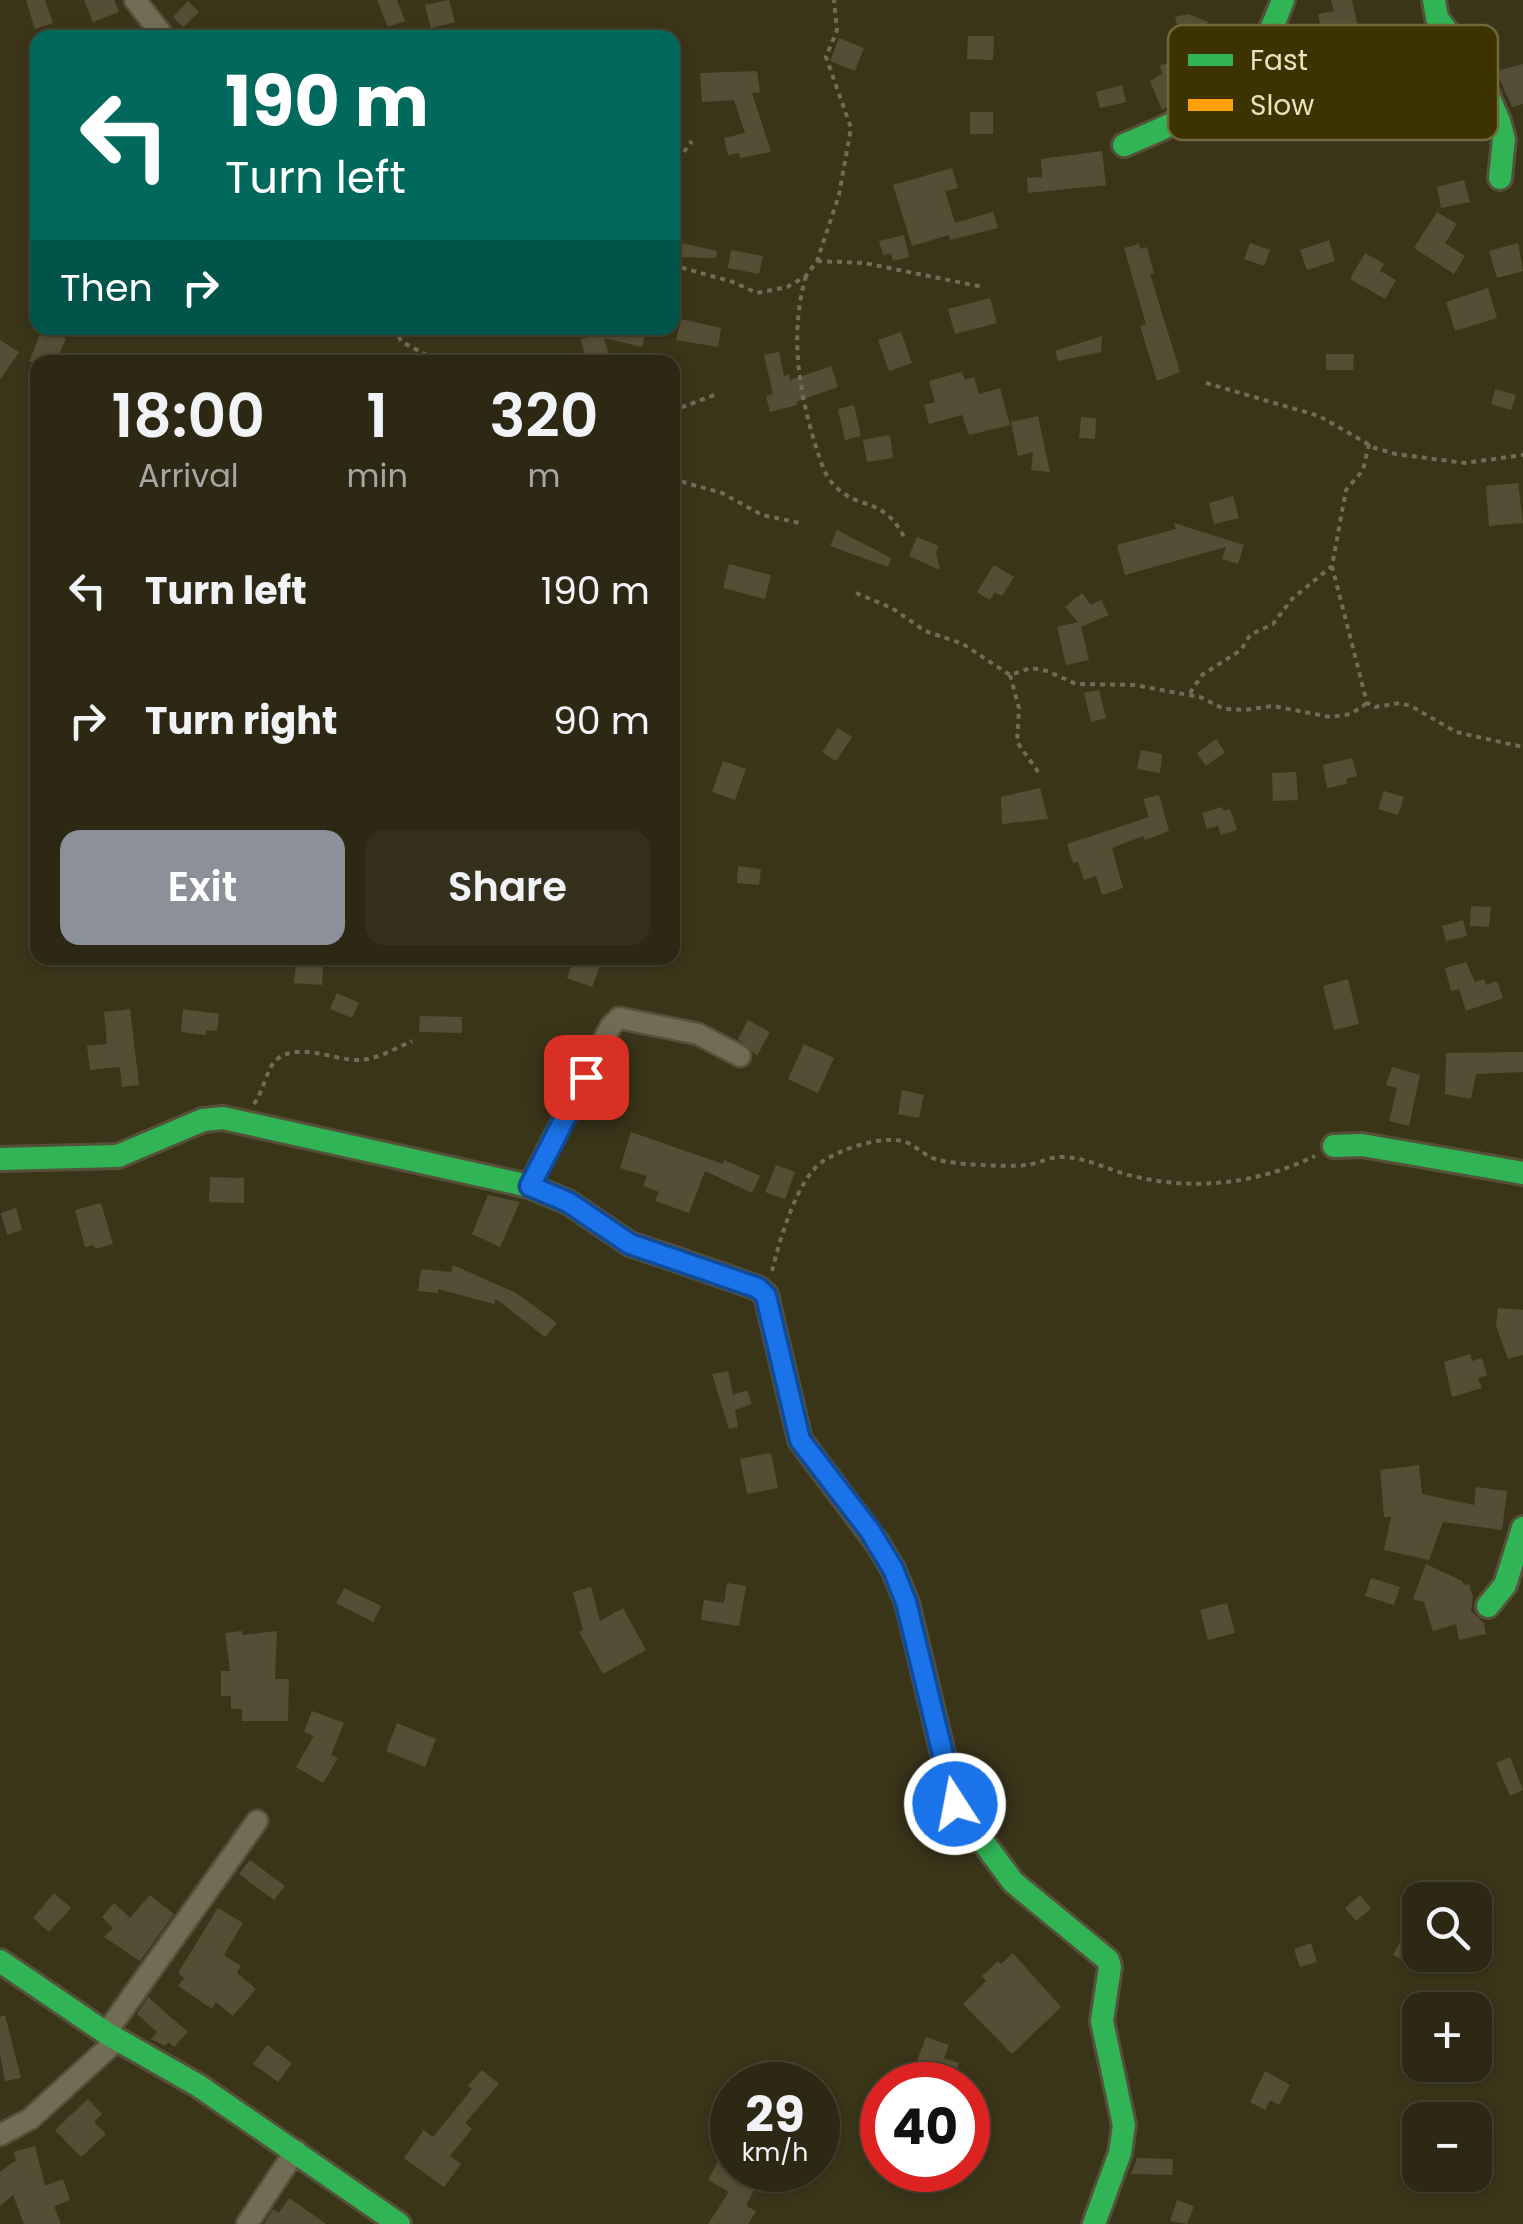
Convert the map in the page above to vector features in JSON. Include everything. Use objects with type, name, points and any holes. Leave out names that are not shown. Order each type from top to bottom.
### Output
[{"type":"street","points":[[135,0],[159,30]]},
{"type":"street","points":[[1276,25],[1283,0]]},
{"type":"street","points":[[1434,0],[1442,25]]},
{"type":"street","points":[[1498,119],[1504,138],[1500,178]]},
{"type":"street","points":[[1124,145],[1168,126]]},
{"type":"street","points":[[530,1186],[611,1026],[619,1018],[685,1030],[740,1056]]},
{"type":"street","points":[[0,1159],[118,1156],[203,1120],[229,1119],[530,1186],[568,1202],[630,1244],[758,1288],[766,1296],[800,1440],[870,1531],[893,1569],[906,1602],[955,1804],[1012,1882],[1108,1960],[1102,2021],[1124,2125],[1120,2153],[1094,2224]]},
{"type":"street","points":[[1334,1146],[1362,1145],[1523,1173]]},
{"type":"street","points":[[1488,1606],[1506,1585],[1523,1528]]},
{"type":"street","points":[[0,2136],[30,2119],[111,2036],[257,1822]]},
{"type":"street","points":[[0,1961],[111,2036],[199,2086],[399,2224]]},
{"type":"street","points":[[247,2224],[296,2150]]},
{"type":"path","points":[[834,0],[837,30],[826,57],[852,128],[851,146],[818,260],[806,276],[798,302],[798,366],[806,414],[821,461],[836,488],[892,516],[904,539]]},
{"type":"path","points":[[680,157],[692,140]]},
{"type":"path","points":[[818,260],[864,263],[983,287]]},
{"type":"path","points":[[680,267],[733,282],[757,294],[787,287],[806,276]]},
{"type":"path","points":[[398,335],[402,342],[427,355]]},
{"type":"path","points":[[1206,383],[1319,416],[1396,454],[1437,462],[1483,462],[1523,455]]},
{"type":"path","points":[[680,408],[714,395]]},
{"type":"path","points":[[1369,444],[1363,470],[1346,490],[1332,566],[1368,703],[1374,707],[1400,703],[1456,732],[1523,746]]},
{"type":"path","points":[[680,481],[722,493],[762,516],[800,523]]},
{"type":"path","points":[[1189,695],[1202,675],[1241,650],[1250,635],[1272,624],[1292,598],[1332,566]]},
{"type":"path","points":[[856,593],[892,608],[925,631],[963,644],[1010,675],[1019,708],[1017,742],[1041,776]]},
{"type":"path","points":[[1010,675],[1031,668],[1076,684],[1134,685],[1189,695],[1224,709],[1273,706],[1330,717],[1351,714],[1368,703]]},
{"type":"path","points":[[229,1119],[252,1107],[278,1058],[307,1052],[364,1060],[412,1041]]},
{"type":"path","points":[[766,1296],[776,1255],[810,1172],[824,1160],[871,1142],[899,1140],[935,1158],[1003,1166],[1032,1164],[1057,1156],[1080,1158],[1100,1168],[1140,1178],[1186,1183],[1244,1182],[1278,1172],[1334,1146]]},
{"type":"building","points":[[26,0],[45,0],[53,23],[35,29]]},
{"type":"building","points":[[84,0],[114,0],[119,12],[93,22]]},
{"type":"building","points":[[377,0],[397,0],[405,21],[388,27]]},
{"type":"building","points":[[449,0],[455,22],[431,28],[425,5]]},
{"type":"building","points":[[1331,0],[1352,0],[1358,25],[1320,25],[1318,14],[1334,11]]},
{"type":"building","points":[[188,1],[199,12],[183,27],[173,17]]},
{"type":"building","points":[[1188,14],[1208,22],[1177,25],[1175,17]]},
{"type":"building","points":[[968,36],[994,36],[993,60],[967,59]]},
{"type":"building","points":[[839,38],[864,48],[855,71],[830,61]]},
{"type":"building","points":[[1168,64],[1168,107],[1162,110],[1150,81],[1162,74],[1160,65]]},
{"type":"building","points":[[1523,64],[1523,104],[1512,107],[1498,70]]},
{"type":"building","points":[[757,71],[760,92],[752,93],[771,152],[740,158],[739,153],[728,155],[724,138],[745,133],[734,100],[702,102],[700,73]]},
{"type":"building","points":[[1122,85],[1126,102],[1100,108],[1096,92]]},
{"type":"building","points":[[970,112],[993,112],[993,134],[970,134]]},
{"type":"building","points":[[1102,151],[1106,185],[1028,193],[1027,178],[1042,177],[1041,159]]},
{"type":"building","points":[[952,168],[958,188],[945,191],[955,223],[993,212],[998,228],[950,240],[949,235],[912,246],[893,185]]},
{"type":"building","points":[[1464,180],[1470,202],[1441,208],[1437,187]]},
{"type":"building","points":[[1437,212],[1457,224],[1445,243],[1465,256],[1454,274],[1414,248]]},
{"type":"building","points":[[904,235],[909,257],[893,261],[891,253],[883,255],[879,241]]},
{"type":"building","points":[[1329,240],[1335,261],[1307,270],[1300,250]]},
{"type":"building","points":[[680,243],[717,251],[716,258],[680,257]]},
{"type":"building","points":[[1250,243],[1270,250],[1264,266],[1244,259]]},
{"type":"building","points":[[1518,243],[1523,271],[1497,278],[1489,251]]},
{"type":"building","points":[[1139,244],[1140,249],[1147,247],[1154,273],[1150,274],[1180,372],[1157,381],[1140,326],[1146,324],[1124,248]]},
{"type":"building","points":[[731,250],[763,256],[759,274],[728,268]]},
{"type":"building","points":[[1365,253],[1384,264],[1380,271],[1396,280],[1385,299],[1350,279]]},
{"type":"building","points":[[1488,288],[1497,318],[1455,331],[1446,302]]},
{"type":"building","points":[[990,298],[997,323],[955,334],[948,309]]},
{"type":"building","points":[[681,319],[721,328],[718,347],[676,340]]},
{"type":"building","points":[[901,332],[912,363],[889,371],[878,340]]},
{"type":"building","points":[[40,335],[66,338],[59,355],[32,355]]},
{"type":"building","points":[[596,335],[645,335],[642,347],[604,338],[609,355],[585,355],[581,339]]},
{"type":"building","points":[[1102,336],[1101,352],[1058,361],[1055,351]]},
{"type":"building","points":[[0,340],[19,352],[0,380]]},
{"type":"building","points":[[779,352],[784,376],[789,374],[790,380],[831,366],[838,387],[770,412],[766,396],[773,394],[764,355]]},
{"type":"building","points":[[1326,354],[1354,354],[1353,370],[1326,370]]},
{"type":"building","points":[[962,372],[965,380],[974,377],[979,394],[1000,388],[1010,425],[969,435],[962,415],[929,424],[924,405],[935,402],[929,381]]},
{"type":"building","points":[[1495,389],[1516,395],[1511,410],[1491,404]]},
{"type":"building","points":[[854,405],[861,436],[845,440],[838,409]]},
{"type":"building","points":[[1038,416],[1050,472],[1031,470],[1033,452],[1018,456],[1011,422]]},
{"type":"building","points":[[1081,417],[1096,418],[1095,439],[1079,438]]},
{"type":"building","points":[[890,435],[893,458],[867,462],[863,440]]},
{"type":"building","points":[[1518,483],[1523,523],[1489,526],[1486,486]]},
{"type":"building","points":[[1233,496],[1239,518],[1214,524],[1209,503]]},
{"type":"building","points":[[1174,523],[1244,545],[1238,564],[1222,559],[1226,547],[1125,575],[1117,545],[1176,529]]},
{"type":"building","points":[[837,530],[891,558],[888,567],[830,546]]},
{"type":"building","points":[[917,537],[939,546],[936,552],[940,570],[909,556]]},
{"type":"building","points":[[729,564],[771,575],[765,599],[723,588]]},
{"type":"building","points":[[994,565],[1014,577],[1002,596],[995,592],[990,600],[977,592]]},
{"type":"building","points":[[1082,593],[1091,605],[1101,600],[1109,615],[1081,627],[1089,660],[1066,665],[1057,627],[1078,622],[1065,607]]},
{"type":"building","points":[[1099,690],[1106,718],[1091,722],[1084,693]]},
{"type":"building","points":[[838,728],[852,737],[836,761],[822,752]]},
{"type":"building","points":[[1216,739],[1225,752],[1206,766],[1197,753]]},
{"type":"building","points":[[1141,750],[1162,754],[1160,773],[1137,769]]},
{"type":"building","points":[[1352,758],[1357,776],[1346,779],[1347,784],[1327,788],[1323,765]]},
{"type":"building","points":[[723,761],[746,769],[735,800],[712,792]]},
{"type":"building","points":[[1296,772],[1298,800],[1273,801],[1272,773]]},
{"type":"building","points":[[1040,788],[1048,819],[1002,824],[1001,797]]},
{"type":"building","points":[[1384,791],[1404,797],[1398,815],[1378,809]]},
{"type":"building","points":[[1159,795],[1169,831],[1112,848],[1123,888],[1102,895],[1096,876],[1084,880],[1067,844],[1149,817],[1143,799]]},
{"type":"building","points":[[1222,807],[1223,811],[1230,809],[1237,830],[1221,835],[1218,826],[1207,829],[1202,813]]},
{"type":"building","points":[[738,866],[761,869],[759,885],[737,883]]},
{"type":"building","points":[[1471,906],[1491,907],[1489,927],[1470,926]]},
{"type":"building","points":[[1463,920],[1467,936],[1446,941],[1442,926]]},
{"type":"building","points":[[1466,962],[1475,982],[1484,979],[1486,985],[1497,981],[1503,998],[1466,1011],[1459,989],[1451,991],[1445,968]]},
{"type":"building","points":[[296,965],[323,965],[322,985],[294,983]]},
{"type":"building","points":[[572,965],[600,965],[592,987],[567,978]]},
{"type":"building","points":[[1348,979],[1359,1024],[1334,1030],[1323,986]]},
{"type":"building","points":[[337,993],[359,1003],[352,1018],[330,1009]]},
{"type":"building","points":[[130,1009],[139,1085],[122,1087],[120,1067],[90,1070],[87,1046],[107,1044],[104,1012]]},
{"type":"building","points":[[183,1009],[219,1014],[217,1031],[206,1030],[206,1035],[181,1032]]},
{"type":"building","points":[[420,1016],[462,1017],[462,1033],[419,1032]]},
{"type":"building","points":[[748,1020],[770,1032],[757,1056],[738,1039]]},
{"type":"building","points":[[804,1044],[834,1058],[818,1093],[788,1079]]},
{"type":"building","points":[[1523,1052],[1523,1072],[1476,1074],[1471,1099],[1445,1094],[1446,1053]]},
{"type":"building","points":[[1392,1067],[1420,1075],[1409,1126],[1389,1121],[1397,1088],[1386,1085]]},
{"type":"building","points":[[902,1090],[924,1095],[919,1118],[898,1114]]},
{"type":"building","points":[[631,1132],[723,1164],[724,1160],[760,1176],[752,1193],[705,1171],[689,1213],[655,1201],[659,1192],[643,1186],[647,1176],[620,1168]]},
{"type":"building","points":[[776,1165],[795,1172],[785,1199],[765,1192]]},
{"type":"building","points":[[210,1177],[244,1178],[244,1203],[209,1202]]},
{"type":"building","points":[[488,1195],[520,1202],[500,1247],[472,1234]]},
{"type":"building","points":[[101,1203],[113,1244],[95,1249],[93,1245],[85,1247],[75,1210]]},
{"type":"building","points":[[16,1208],[22,1230],[7,1235],[1,1213]]},
{"type":"building","points":[[453,1265],[516,1293],[557,1323],[545,1337],[496,1299],[494,1304],[438,1289],[438,1293],[418,1291],[421,1269],[451,1272]]},
{"type":"building","points":[[1498,1308],[1523,1310],[1523,1355],[1508,1359],[1496,1326]]},
{"type":"building","points":[[1470,1354],[1472,1361],[1482,1358],[1487,1375],[1478,1378],[1482,1388],[1452,1397],[1444,1362]]},
{"type":"building","points":[[728,1371],[733,1395],[747,1390],[752,1404],[735,1410],[738,1427],[729,1429],[712,1374]]},
{"type":"building","points":[[771,1453],[778,1488],[747,1494],[740,1459]]},
{"type":"building","points":[[1419,1465],[1422,1494],[1474,1505],[1476,1487],[1507,1491],[1502,1530],[1443,1522],[1429,1560],[1384,1550],[1391,1517],[1384,1517],[1380,1470]]},
{"type":"building","points":[[1426,1564],[1464,1585],[1469,1584],[1473,1597],[1471,1611],[1484,1623],[1486,1634],[1459,1640],[1456,1624],[1433,1631],[1424,1602],[1413,1599]]},
{"type":"building","points":[[1371,1578],[1400,1587],[1394,1605],[1365,1596]]},
{"type":"building","points":[[727,1583],[746,1586],[739,1626],[701,1620],[704,1600],[724,1603]]},
{"type":"building","points":[[591,1587],[600,1621],[623,1608],[646,1650],[603,1674],[579,1632],[583,1630],[573,1592]]},
{"type":"building","points":[[344,1588],[381,1606],[373,1622],[336,1603]]},
{"type":"building","points":[[1227,1603],[1235,1633],[1208,1640],[1200,1610]]},
{"type":"building","points":[[242,1631],[242,1635],[277,1631],[275,1679],[289,1679],[288,1721],[242,1721],[242,1709],[231,1709],[231,1696],[221,1696],[221,1671],[230,1671],[225,1633]]},
{"type":"building","points":[[312,1711],[344,1723],[331,1755],[338,1758],[323,1783],[296,1767],[314,1736],[304,1732]]},
{"type":"building","points":[[397,1723],[436,1739],[425,1767],[386,1751]]},
{"type":"building","points":[[1510,1757],[1523,1790],[1510,1796],[1496,1763]]},
{"type":"building","points":[[250,1860],[285,1886],[274,1900],[239,1874]]},
{"type":"building","points":[[54,1893],[71,1908],[49,1932],[33,1918]]},
{"type":"building","points":[[150,1895],[174,1914],[140,1961],[104,1937],[113,1928],[102,1917],[114,1903],[130,1918]]},
{"type":"building","points":[[1360,1895],[1371,1908],[1356,1921],[1345,1908]]},
{"type":"building","points":[[218,1908],[243,1923],[224,1955],[241,1966],[237,1973],[256,1989],[233,2016],[216,2002],[212,2009],[178,1986],[184,1978],[178,1973]]},
{"type":"building","points":[[1401,1940],[1402,1941],[1402,1960],[1393,1955]]},
{"type":"building","points":[[1311,1943],[1317,1962],[1300,1967],[1294,1949]]},
{"type":"building","points":[[1013,1953],[1061,2007],[1012,2054],[963,2004],[986,1981],[982,1976]]},
{"type":"building","points":[[148,1997],[188,2032],[174,2047],[151,2039],[157,2032],[137,2014]]},
{"type":"building","points":[[5,2015],[21,2078],[5,2081],[0,2017]]},
{"type":"building","points":[[926,2037],[949,2045],[944,2058],[956,2062],[917,2062]]},
{"type":"building","points":[[267,2045],[292,2063],[278,2082],[253,2064]]},
{"type":"building","points":[[482,2070],[499,2084],[465,2123],[472,2129],[450,2156],[461,2164],[444,2187],[404,2158],[424,2130],[433,2137],[472,2089],[468,2086]]},
{"type":"building","points":[[1265,2071],[1290,2085],[1279,2105],[1270,2100],[1265,2110],[1250,2102]]},
{"type":"building","points":[[88,2099],[102,2114],[94,2122],[106,2134],[81,2157],[55,2130]]},
{"type":"building","points":[[35,2146],[45,2186],[63,2179],[70,2200],[54,2206],[61,2224],[24,2224],[13,2195],[0,2206],[0,2172],[16,2160],[14,2152]]},
{"type":"building","points":[[1137,2158],[1173,2159],[1172,2175],[1131,2174]]},
{"type":"building","points":[[729,2192],[753,2192],[746,2205],[756,2212],[748,2224],[708,2224]]},
{"type":"building","points":[[289,2198],[326,2224],[264,2224],[273,2209],[279,2213]]},
{"type":"building","points":[[1177,2200],[1194,2206],[1187,2224],[1170,2221]]},
{"type":"traffic: fast","points":[[1272,25],[1283,0]]},
{"type":"traffic: fast","points":[[1434,0],[1442,25]]},
{"type":"traffic: fast","points":[[1498,119],[1504,139],[1500,178]]},
{"type":"traffic: fast","points":[[1124,145],[1168,125]]},
{"type":"traffic: fast","points":[[0,1159],[118,1156],[203,1120],[223,1118],[529,1186],[568,1202],[630,1244],[675,1259]]},
{"type":"traffic: fast","points":[[1334,1146],[1362,1145],[1523,1173]]},
{"type":"traffic: fast","points":[[1488,1606],[1505,1585],[1523,1528]]},
{"type":"traffic: fast","points":[[878,1544],[907,1603],[955,1804],[1013,1882],[1108,1960],[1102,2021],[1124,2125],[1120,2153],[1094,2224]]},
{"type":"traffic: fast","points":[[0,1961],[106,2033],[199,2086],[399,2224]]},
{"type":"traffic: slow","points":[[675,1259],[758,1288],[766,1295],[800,1440],[878,1544]]},
{"type":"route","points":[[586,1077],[530,1186],[568,1202],[630,1244],[758,1288],[766,1296],[800,1440],[870,1531],[893,1569],[906,1602],[955,1804]]}]
